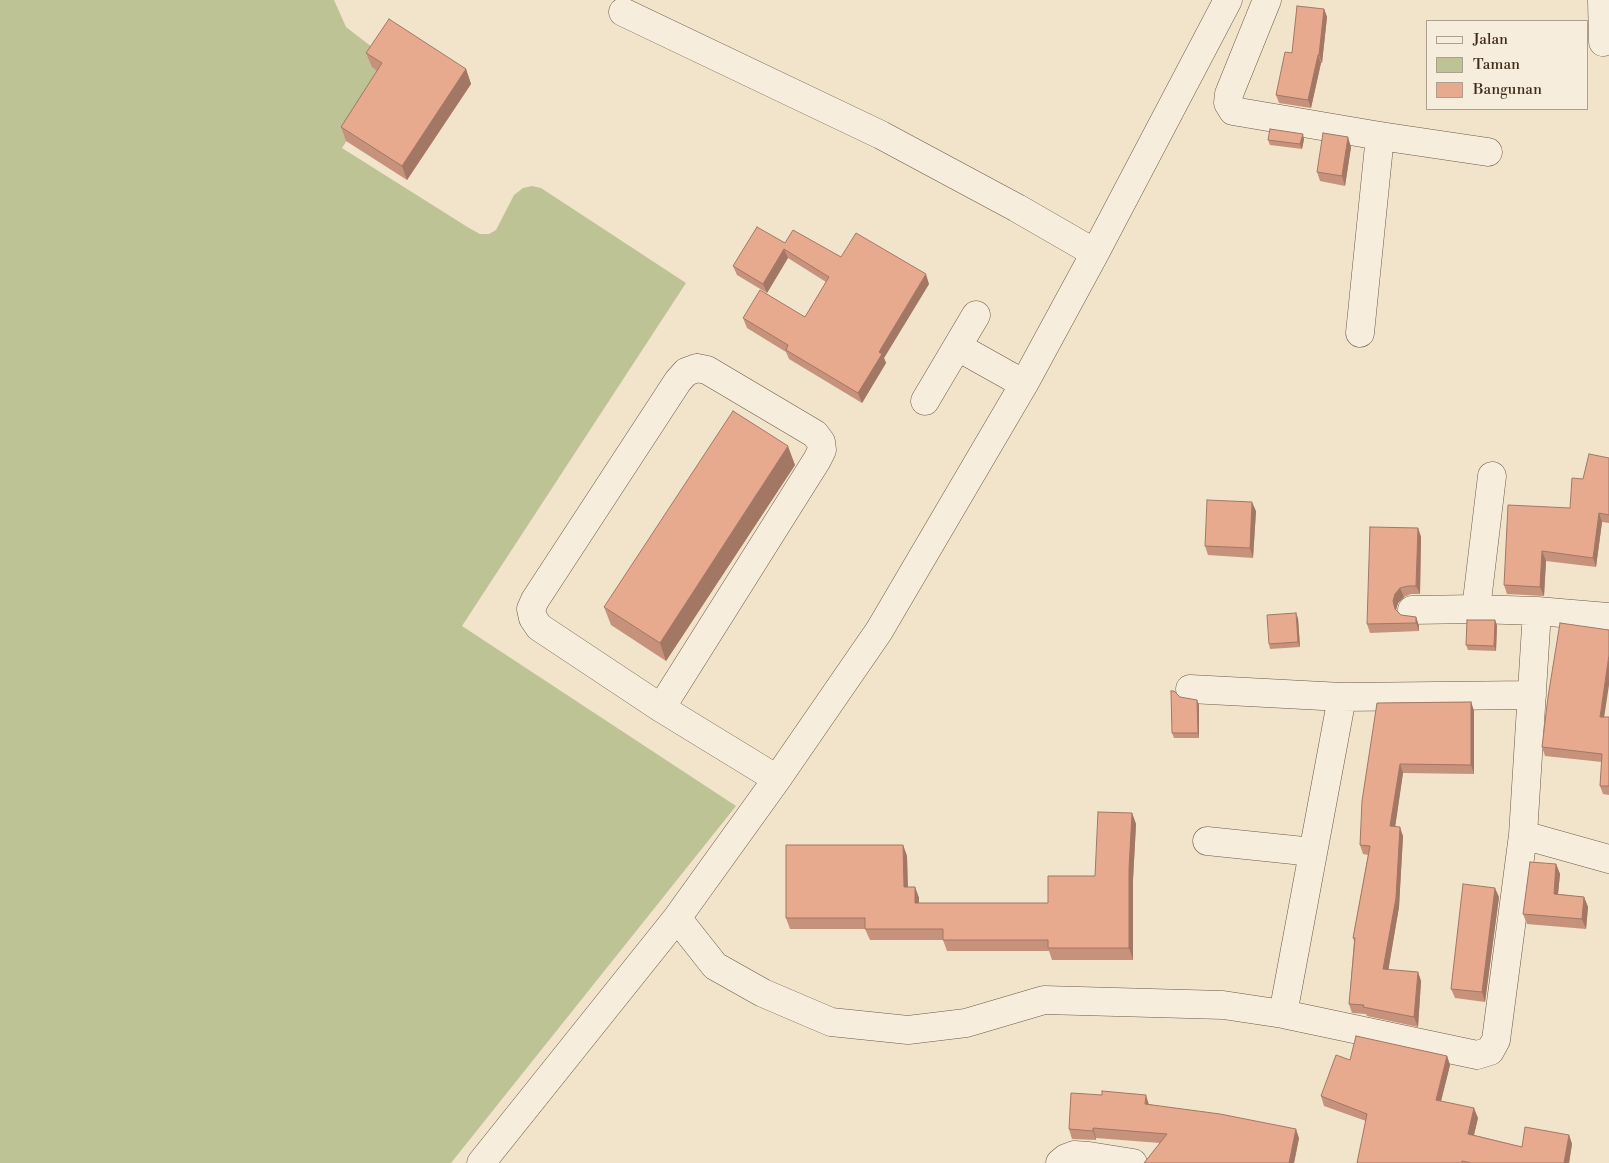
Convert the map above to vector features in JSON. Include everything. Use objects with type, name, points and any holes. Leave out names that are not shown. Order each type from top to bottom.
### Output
[{"type":"street","points":[[481,1163],[677,918],[777,779],[879,631],[1024,384],[1095,254],[1228,0]]},
{"type":"street","points":[[1267,0],[1229,94],[1228,103],[1233,111],[1488,152]]},
{"type":"street","points":[[1602,0],[1603,42]]},
{"type":"street","points":[[623,12],[881,135],[1017,208],[1095,254]]},
{"type":"street","points":[[1360,333],[1380,136]]},
{"type":"street","points":[[925,401],[976,315]]},
{"type":"street","points":[[958,347],[1024,384]]},
{"type":"street","points":[[661,708],[822,450],[815,434],[707,370],[697,368],[686,372],[678,381],[534,600],[531,609],[533,618],[539,628],[661,708],[777,779]]},
{"type":"street","points":[[1476,609],[1492,476]]},
{"type":"street","points":[[1412,610],[1476,609],[1537,611],[1609,617]]},
{"type":"street","points":[[677,918],[715,966],[763,993],[831,1022],[908,1030],[966,1023],[1044,1000],[1223,1005],[1283,1014],[1477,1055],[1490,1051],[1496,1040],[1523,835],[1537,611]]},
{"type":"street","points":[[1190,689],[1342,697],[1532,695]]},
{"type":"street","points":[[1283,1014],[1342,697]]},
{"type":"street","points":[[1523,835],[1609,859]]},
{"type":"street","points":[[1206,841],[1313,852]]},
{"type":"street","points":[[1060,1163],[1074,1155],[1133,1163]]},
{"type":"green space","points":[[0,0],[334,0],[346,27],[381,54],[388,77],[342,148],[480,234],[489,234],[496,230],[514,195],[523,188],[532,186],[541,188],[686,283],[462,626],[736,806],[451,1163],[0,1163]]},
{"type":"building","points":[[1297,6],[1324,9],[1319,55],[1308,100],[1276,95],[1285,52],[1292,53]]},
{"type":"building","points":[[389,19],[466,69],[402,166],[341,127],[382,63],[366,53]]},
{"type":"building","points":[[1270,129],[1303,134],[1300,144],[1268,140]]},
{"type":"building","points":[[1323,133],[1348,137],[1342,176],[1317,172]]},
{"type":"building","points":[[757,227],[785,243],[793,230],[841,257],[856,233],[926,274],[879,352],[882,354],[858,393],[786,350],[788,345],[743,318],[760,290],[805,317],[829,277],[784,249],[763,284],[733,266]]},
{"type":"building","points":[[733,411],[788,446],[660,643],[604,607]]},
{"type":"building","points":[[1589,454],[1609,458],[1609,515],[1599,513],[1593,558],[1542,551],[1540,587],[1504,585],[1508,505],[1570,508],[1572,478],[1583,479]]},
{"type":"building","points":[[1207,500],[1252,502],[1250,548],[1205,546]]},
{"type":"building","points":[[1370,527],[1418,528],[1416,586],[1400,588],[1395,594],[1393,601],[1395,609],[1401,615],[1416,617],[1416,623],[1367,624]]},
{"type":"building","points":[[1296,613],[1298,642],[1269,644],[1267,615]]},
{"type":"building","points":[[1467,620],[1495,620],[1494,646],[1466,645]]},
{"type":"building","points":[[1560,623],[1609,630],[1609,655],[1600,717],[1609,717],[1609,786],[1600,786],[1602,754],[1542,747]]},
{"type":"building","points":[[1171,691],[1174,691],[1180,697],[1197,700],[1198,733],[1172,733]]},
{"type":"building","points":[[1471,702],[1471,765],[1400,764],[1390,826],[1400,827],[1396,898],[1383,969],[1418,972],[1414,1017],[1363,1007],[1364,1005],[1349,1004],[1355,938],[1353,938],[1370,846],[1360,845],[1362,801],[1377,703]]},
{"type":"building","points":[[1098,812],[1132,813],[1129,869],[1129,948],[1048,948],[1048,940],[943,940],[943,929],[865,929],[865,918],[786,918],[786,845],[903,845],[904,887],[915,887],[915,903],[1048,903],[1048,876],[1095,876]]},
{"type":"building","points":[[1530,862],[1556,864],[1554,894],[1584,897],[1582,919],[1523,914]]},
{"type":"building","points":[[1463,884],[1495,888],[1482,992],[1451,989]]},
{"type":"building","points":[[1356,1036],[1447,1056],[1436,1100],[1474,1108],[1468,1134],[1522,1147],[1525,1127],[1569,1135],[1564,1163],[1471,1163],[1462,1161],[1462,1163],[1357,1163],[1367,1114],[1321,1096],[1336,1055],[1350,1060]]},
{"type":"building","points":[[1102,1091],[1146,1095],[1145,1104],[1220,1114],[1296,1129],[1289,1163],[1144,1163],[1167,1134],[1093,1128],[1093,1131],[1069,1129],[1071,1093],[1102,1095]]}]
